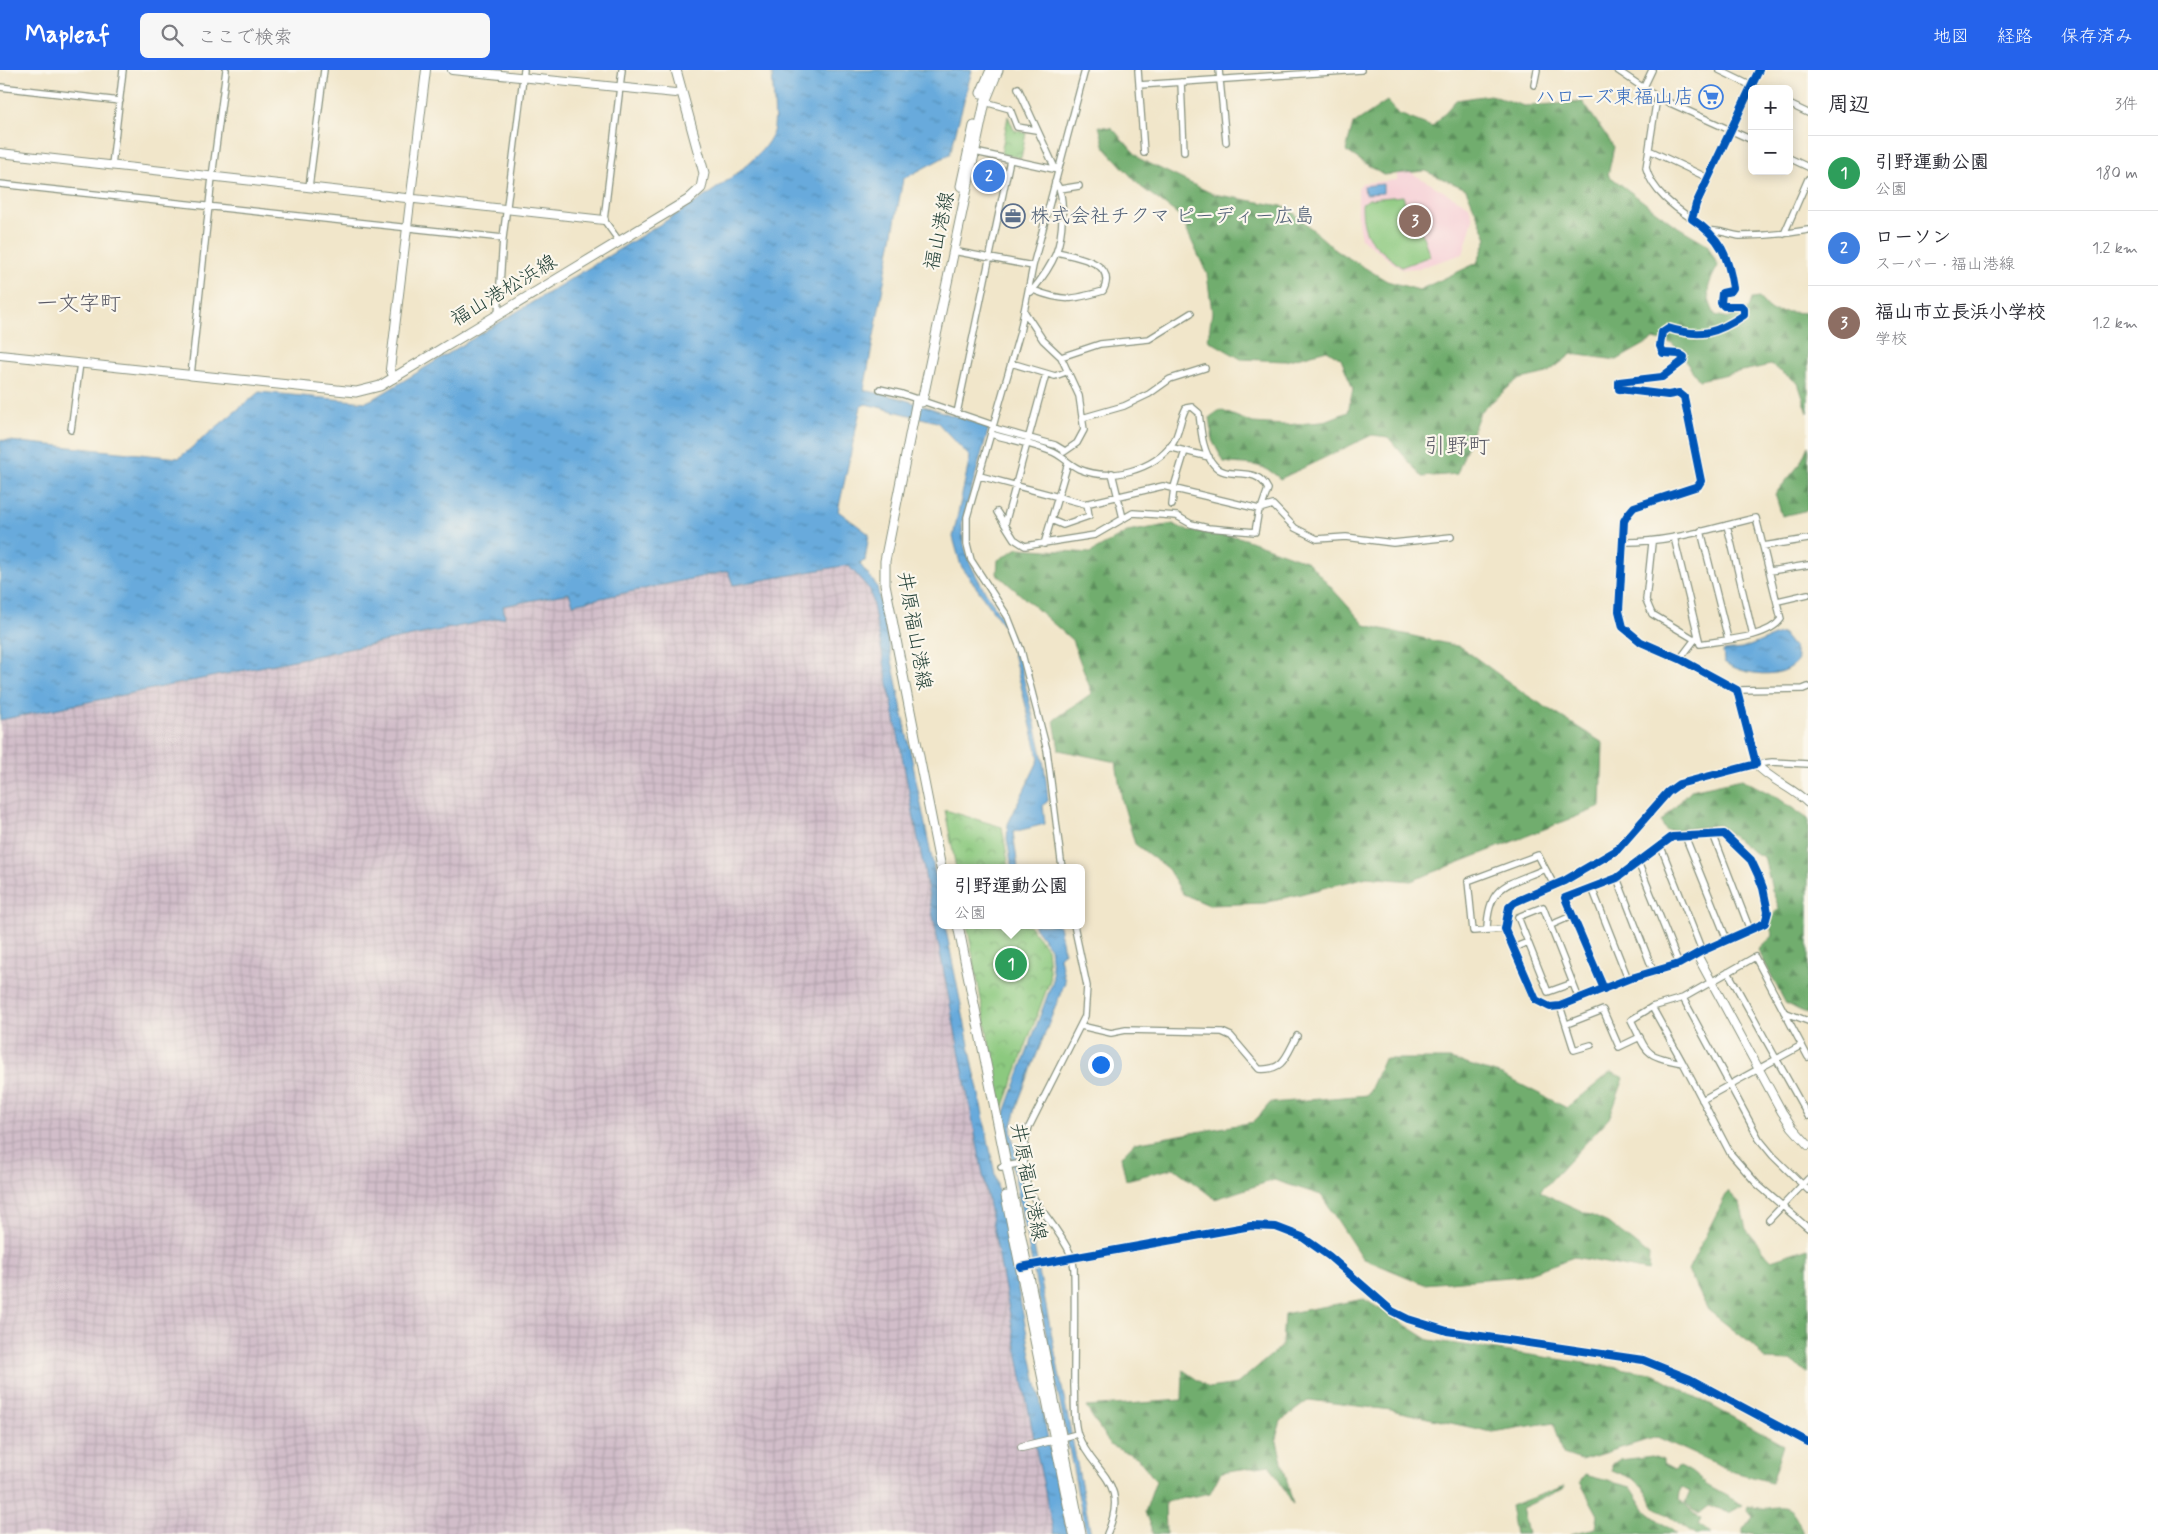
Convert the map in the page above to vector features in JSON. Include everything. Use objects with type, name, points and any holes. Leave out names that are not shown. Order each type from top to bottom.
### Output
[{"type":"main road","name":"福山港松浜線","points":[[192,375],[356,392],[380,386],[694,196],[703,184],[702,160],[676,70]]},
{"type":"main road","name":"福山港線","points":[[920,402],[979,102],[991,70]]},
{"type":"main road","name":"福山港線","points":[[920,402],[985,102],[998,70]]},
{"type":"main road","name":"井原福山港線","points":[[920,402],[885,561],[885,584],[940,864]]},
{"type":"main road","name":"井原福山港線","points":[[916,420],[890,574],[946,864]]},
{"type":"main road","name":"井原福山港線","points":[[953,929],[1006,1166]]},
{"type":"main road","name":"井原福山港線","points":[[959,929],[1058,1439],[1074,1534]]},
{"type":"main road","name":"井原福山港線","points":[[1058,1439],[1081,1534]]},
{"type":"street","points":[[112,165],[123,70]]},
{"type":"street","points":[[0,355],[192,375],[208,207],[226,70]]},
{"type":"street","points":[[309,188],[324,70]]},
{"type":"street","points":[[394,378],[390,369],[426,70]]},
{"type":"street","points":[[452,70],[524,74],[620,88],[675,93],[682,91]]},
{"type":"street","points":[[619,242],[604,220],[622,70]]},
{"type":"street","points":[[1061,864],[1047,750],[1021,650],[1008,617],[971,560],[966,544],[967,517],[980,476],[1024,311],[1033,266],[1085,70]]},
{"type":"street","points":[[1138,70],[1144,153]]},
{"type":"street","points":[[1219,70],[1226,142]]},
{"type":"street","points":[[1139,85],[1361,70]]},
{"type":"street","points":[[1534,85],[1537,70]]},
{"type":"street","points":[[1617,70],[1657,97],[1748,138]]},
{"type":"street","points":[[1643,89],[1652,70]]},
{"type":"street","points":[[1719,70],[1750,85]]},
{"type":"street","points":[[1752,85],[1758,70]]},
{"type":"street","points":[[498,315],[503,238],[524,74]]},
{"type":"street","points":[[1182,82],[1184,152]]},
{"type":"street","points":[[0,87],[120,100]]},
{"type":"street","points":[[1018,88],[1036,130],[1054,166],[1058,170]]},
{"type":"street","points":[[1692,219],[1696,204],[1748,94]]},
{"type":"street","points":[[1657,97],[1646,168],[1654,185],[1692,219],[1709,231],[1720,246],[1731,270],[1733,288],[1731,291],[1722,293],[1720,302],[1724,306],[1741,306],[1744,309],[1744,315],[1733,322],[1699,335],[1668,328],[1662,332],[1660,346],[1663,353],[1679,354],[1684,357],[1680,364],[1662,377],[1619,382],[1619,389],[1668,395],[1679,393],[1684,397],[1701,481],[1698,486],[1634,507],[1624,521],[1619,611],[1623,627],[1641,642],[1680,659],[1737,690],[1794,690],[1808,687]]},
{"type":"street","points":[[985,102],[1010,110],[1017,126],[1036,130]]},
{"type":"street","points":[[1793,106],[1808,113]]},
{"type":"street","points":[[1649,150],[1708,178]]},
{"type":"street","points":[[975,152],[1058,170]]},
{"type":"street","points":[[0,153],[604,220]]},
{"type":"street","points":[[957,413],[1010,160]]},
{"type":"street","points":[[1793,160],[1808,167]]},
{"type":"street","points":[[1784,234],[1808,179]]},
{"type":"street","points":[[1027,294],[1033,290],[1046,273],[1057,252],[1064,212],[1060,189],[1055,182]]},
{"type":"street","points":[[0,184],[503,238]]},
{"type":"street","points":[[1060,189],[1079,186]]},
{"type":"street","points":[[1709,231],[1740,236],[1784,234],[1808,230]]},
{"type":"street","points":[[953,251],[1033,266]]},
{"type":"street","points":[[1033,290],[1066,300],[1074,300],[1103,291],[1108,275],[1102,267],[1057,252]]},
{"type":"street","points":[[1024,311],[1043,340],[1060,357],[1079,396],[1084,430],[1076,443],[1063,453]]},
{"type":"street","points":[[1060,357],[1100,344],[1149,339],[1191,314]]},
{"type":"street","points":[[1010,363],[1055,376],[1066,372]]},
{"type":"street","points":[[71,430],[80,364]]},
{"type":"street","points":[[1082,418],[1124,406],[1150,394],[1170,379],[1205,368]]},
{"type":"street","points":[[1005,524],[1046,374]]},
{"type":"street","points":[[880,389],[1030,438],[1063,453],[1068,463],[1085,471],[1112,473],[1129,472],[1159,459],[1178,432],[1179,420],[1186,408],[1192,407],[1199,413],[1201,434],[1209,458],[1215,468],[1242,475],[1254,474],[1263,479],[1268,489],[1260,509],[1256,532],[1208,528],[1191,524],[1177,516],[1133,513],[1095,535],[1025,546],[1014,539],[997,512]]},
{"type":"street","points":[[991,434],[1063,453]]},
{"type":"street","points":[[1169,447],[1209,458]]},
{"type":"street","points":[[1172,505],[1174,487],[1185,451]]},
{"type":"street","points":[[1044,544],[1068,463]]},
{"type":"street","points":[[1112,473],[1122,518]]},
{"type":"street","points":[[980,476],[1087,503],[1163,486],[1174,487],[1260,509],[1273,505],[1295,528],[1318,539],[1346,536],[1393,543],[1451,537]]},
{"type":"street","points":[[1051,520],[1063,525],[1089,516],[1087,503]]},
{"type":"street","points":[[1623,542],[1652,543],[1674,537],[1756,518],[1778,601],[1781,619],[1776,627],[1753,635],[1700,644],[1696,638],[1674,537]]},
{"type":"street","points":[[1726,525],[1753,635]]},
{"type":"street","points":[[1701,531],[1728,639]]},
{"type":"street","points":[[1763,546],[1808,538]]},
{"type":"street","points":[[1652,543],[1646,600],[1652,614],[1696,638]]},
{"type":"street","points":[[1770,571],[1808,565]]},
{"type":"street","points":[[1778,601],[1808,594]]},
{"type":"street","points":[[1680,659],[1696,638]]},
{"type":"street","points":[[1737,690],[1756,764],[1766,775],[1797,792],[1808,802]]},
{"type":"street","points":[[1604,989],[1574,915],[1565,898],[1617,878],[1672,837],[1724,834],[1751,860],[1764,888],[1768,912],[1765,923],[1679,964],[1654,973],[1628,979],[1604,989],[1579,999],[1560,1006],[1550,1007],[1536,1000],[1505,929],[1509,907],[1515,902],[1554,885],[1617,850],[1668,792],[1687,780],[1756,764],[1772,762],[1808,764]]},
{"type":"street","points":[[1713,834],[1750,930]]},
{"type":"street","points":[[1685,836],[1726,940]]},
{"type":"street","points":[[1661,847],[1711,980],[1758,1069],[1792,1127],[1808,1145]]},
{"type":"street","points":[[1505,929],[1473,931],[1468,881],[1538,855],[1554,885]]},
{"type":"street","points":[[1638,862],[1679,964]]},
{"type":"street","points":[[1487,930],[1487,910],[1496,893],[1507,885],[1545,869]]},
{"type":"street","points":[[1617,878],[1654,973]]},
{"type":"street","points":[[1592,888],[1628,979]]},
{"type":"street","points":[[1573,984],[1548,992],[1518,917],[1543,907],[1579,999]]},
{"type":"street","points":[[1551,925],[1574,915]]},
{"type":"street","points":[[1075,929],[1086,986],[1086,1004],[1081,1026],[1029,1127],[1021,1163],[1030,1195],[1072,1257],[1074,1274],[1075,1397],[1078,1434],[1111,1486],[1114,1496],[1113,1516],[1107,1534]]},
{"type":"street","points":[[1514,948],[1528,942]]},
{"type":"street","points":[[1683,1062],[1653,1057],[1631,1020],[1652,1007],[1684,998],[1711,980],[1755,957],[1808,1057]]},
{"type":"street","points":[[1728,972],[1775,1060],[1808,1116]]},
{"type":"street","points":[[1684,998],[1759,1139],[1773,1156],[1806,1187]]},
{"type":"street","points":[[1560,1006],[1574,1050],[1591,1044]]},
{"type":"street","points":[[1652,1007],[1730,1153],[1757,1184],[1808,1228]]},
{"type":"street","points":[[1567,1024],[1603,1010],[1618,1047],[1640,1037]]},
{"type":"street","points":[[1784,1012],[1808,1021]]},
{"type":"street","points":[[1081,1026],[1111,1034],[1126,1030],[1222,1032],[1230,1036],[1259,1069],[1272,1070],[1281,1065],[1298,1036]]},
{"type":"street","points":[[1702,1100],[1802,1045]]},
{"type":"street","points":[[1006,1166],[1021,1163]]},
{"type":"street","points":[[1769,1220],[1806,1187],[1808,1179]]},
{"type":"street","points":[[1024,1267],[1251,1226],[1276,1227],[1309,1241],[1392,1311],[1408,1319],[1447,1331],[1643,1360],[1690,1379],[1808,1442]]},
{"type":"street","points":[[1022,1447],[1078,1434]]},
{"type":"shaded area","points":[[1408,171],[1469,206],[1473,219],[1463,254],[1419,268],[1401,269],[1361,238],[1358,223],[1358,188],[1362,183],[1397,180],[1397,174]]},
{"type":"shaded area","points":[[848,565],[870,590],[1058,1534],[0,1534],[0,720],[505,617],[503,606],[570,593],[573,604],[728,571],[733,585]]},
{"type":"green space","points":[[1490,95],[1524,106],[1583,102],[1614,147],[1608,175],[1673,224],[1707,244],[1718,266],[1708,290],[1708,296],[1715,315],[1729,318],[1749,308],[1752,299],[1759,298],[1771,311],[1808,313],[1808,413],[1798,383],[1771,365],[1699,380],[1673,344],[1654,339],[1617,360],[1572,354],[1547,373],[1517,380],[1480,412],[1457,474],[1422,477],[1388,437],[1372,435],[1280,479],[1267,469],[1261,467],[1224,462],[1213,442],[1210,417],[1220,410],[1253,423],[1285,425],[1322,422],[1348,412],[1353,389],[1341,359],[1327,350],[1285,361],[1241,359],[1208,340],[1212,312],[1207,274],[1180,216],[1141,187],[1105,148],[1099,126],[1112,128],[1140,159],[1213,194],[1287,207],[1337,251],[1387,281],[1419,290],[1477,263],[1487,238],[1466,189],[1425,171],[1383,175],[1346,151],[1353,124],[1387,101],[1399,114],[1432,127],[1456,100]]},
{"type":"green space","points":[[1008,116],[1014,130],[1026,133],[1021,158],[1001,154]]},
{"type":"green space","points":[[1403,196],[1410,216],[1415,214],[1430,256],[1401,267],[1377,247],[1367,235],[1364,227],[1362,204],[1369,199]]},
{"type":"green space","points":[[1808,446],[1808,510],[1782,516],[1775,494],[1800,464]]},
{"type":"green space","points":[[1173,524],[1186,530],[1239,537],[1308,562],[1365,625],[1461,647],[1528,696],[1603,743],[1601,807],[1411,881],[1367,877],[1265,903],[1209,905],[1183,894],[1168,869],[1135,844],[1122,800],[1116,762],[1059,750],[1054,720],[1092,693],[1072,640],[997,574],[998,560],[1018,548],[1090,553],[1127,532]]},
{"type":"green space","points":[[1742,779],[1778,798],[1808,819],[1808,1014],[1786,1004],[1758,950],[1773,936],[1770,921],[1779,908],[1772,890],[1764,857],[1746,847],[1719,825],[1666,831],[1661,822],[1691,790]]},
{"type":"green space","points":[[945,810],[1002,827],[1008,864],[955,864]]},
{"type":"green space","points":[[968,929],[1032,929],[1047,948],[1050,980],[1002,1111]]},
{"type":"green space","points":[[1384,1059],[1450,1059],[1502,1075],[1567,1108],[1611,1072],[1624,1078],[1610,1117],[1540,1192],[1608,1223],[1649,1255],[1648,1271],[1574,1257],[1521,1276],[1424,1284],[1362,1258],[1321,1195],[1274,1180],[1215,1199],[1174,1168],[1126,1180],[1121,1157],[1134,1143],[1254,1122],[1270,1103],[1368,1095]]},
{"type":"green space","points":[[1728,1191],[1740,1203],[1746,1229],[1771,1260],[1808,1248],[1808,1374],[1791,1361],[1765,1360],[1754,1346],[1708,1310],[1688,1270]]},
{"type":"green space","points":[[1364,1299],[1429,1340],[1652,1373],[1783,1445],[1771,1482],[1734,1472],[1657,1437],[1581,1460],[1563,1454],[1554,1422],[1492,1432],[1391,1410],[1309,1400],[1281,1421],[1276,1438],[1293,1505],[1270,1465],[1221,1472],[1210,1493],[1165,1502],[1166,1534],[1153,1534],[1145,1512],[1156,1481],[1137,1457],[1111,1446],[1086,1407],[1182,1400],[1183,1370],[1209,1388],[1237,1384],[1282,1346],[1284,1314]]},
{"type":"green space","points":[[1652,1456],[1663,1460],[1663,1464],[1674,1470],[1679,1466],[1691,1472],[1708,1486],[1743,1505],[1729,1513],[1710,1505],[1699,1514],[1685,1503],[1690,1492],[1681,1487],[1679,1499],[1701,1519],[1698,1525],[1711,1534],[1695,1534],[1655,1507],[1643,1487],[1634,1479],[1612,1470],[1612,1464],[1620,1460]]},
{"type":"green space","points":[[1585,1475],[1631,1487],[1647,1512],[1677,1534],[1570,1534],[1596,1528],[1598,1515],[1580,1482]]},
{"type":"green space","points":[[1565,1486],[1563,1489],[1522,1508],[1528,1534],[1515,1534],[1510,1506]]},
{"type":"green space","points":[[1749,1506],[1788,1508],[1793,1512],[1803,1534],[1754,1534],[1753,1532],[1743,1534],[1743,1529],[1753,1516],[1748,1510]]},
{"type":"water","points":[[772,70],[972,70],[950,154],[903,179],[864,390],[899,398],[989,427],[962,523],[963,540],[973,570],[1006,625],[1017,652],[1043,758],[1048,801],[1043,805],[1045,824],[1013,832],[1017,864],[1011,864],[1007,839],[1008,824],[1039,759],[1011,645],[1001,622],[961,566],[953,537],[970,457],[937,422],[866,404],[861,406],[838,511],[869,534],[865,561],[859,563],[877,586],[937,884],[937,929],[946,929],[1067,1534],[1054,1534],[1037,1454],[870,590],[848,565],[733,585],[728,571],[573,604],[569,593],[503,606],[505,617],[0,720],[0,440],[179,458],[259,392],[366,402],[709,194],[749,163],[768,142],[773,132]]},
{"type":"water","points":[[1383,184],[1383,193],[1365,194],[1364,186]]},
{"type":"water","points":[[1782,633],[1794,648],[1798,660],[1792,667],[1783,671],[1762,674],[1741,670],[1724,662],[1723,651],[1742,649]]},
{"type":"water","points":[[1036,929],[1060,929],[1064,952],[1060,957],[1065,982],[1019,1100],[1011,1130],[1091,1534],[1086,1534],[1003,1118],[1053,980],[1050,948]]},
{"type":"cycle path","points":[[1604,989],[1565,898],[1617,878],[1672,837],[1724,834],[1751,860],[1763,888],[1768,912],[1765,923],[1702,951],[1679,964],[1628,979],[1560,1006],[1550,1007],[1536,1000],[1505,929],[1509,907],[1515,902],[1564,881],[1617,850],[1668,792],[1679,784],[1756,764],[1737,690],[1680,659],[1641,642],[1623,627],[1619,611],[1624,521],[1634,507],[1698,486],[1701,481],[1684,397],[1679,393],[1668,395],[1619,389],[1619,382],[1662,377],[1683,361],[1684,357],[1679,354],[1663,353],[1660,346],[1662,332],[1668,328],[1689,333],[1708,332],[1725,326],[1744,315],[1744,309],[1741,306],[1724,306],[1721,303],[1722,293],[1731,291],[1733,288],[1729,266],[1722,248],[1716,240],[1692,219],[1696,204],[1759,70]]},
{"type":"cycle path","points":[[1021,1267],[1251,1226],[1276,1227],[1302,1237],[1329,1256],[1392,1311],[1408,1319],[1447,1331],[1643,1360],[1690,1379],[1808,1442]]},
{"type":"place","name":"ハローズ東福山店","points":[[1711,97]]},
{"type":"place","name":"ローソン","points":[[989,176]]},
{"type":"place","name":"株式会社チクマ ピーディー広島","points":[[1013,216]]},
{"type":"place","name":"福山市立長浜小学校","points":[[1415,221]]},
{"type":"place","name":"引野運動公園","points":[[1011,964]]},
{"type":"district","name":"一文字町","points":[[79,304]]},
{"type":"district","name":"引野町","points":[[1457,447]]}]
